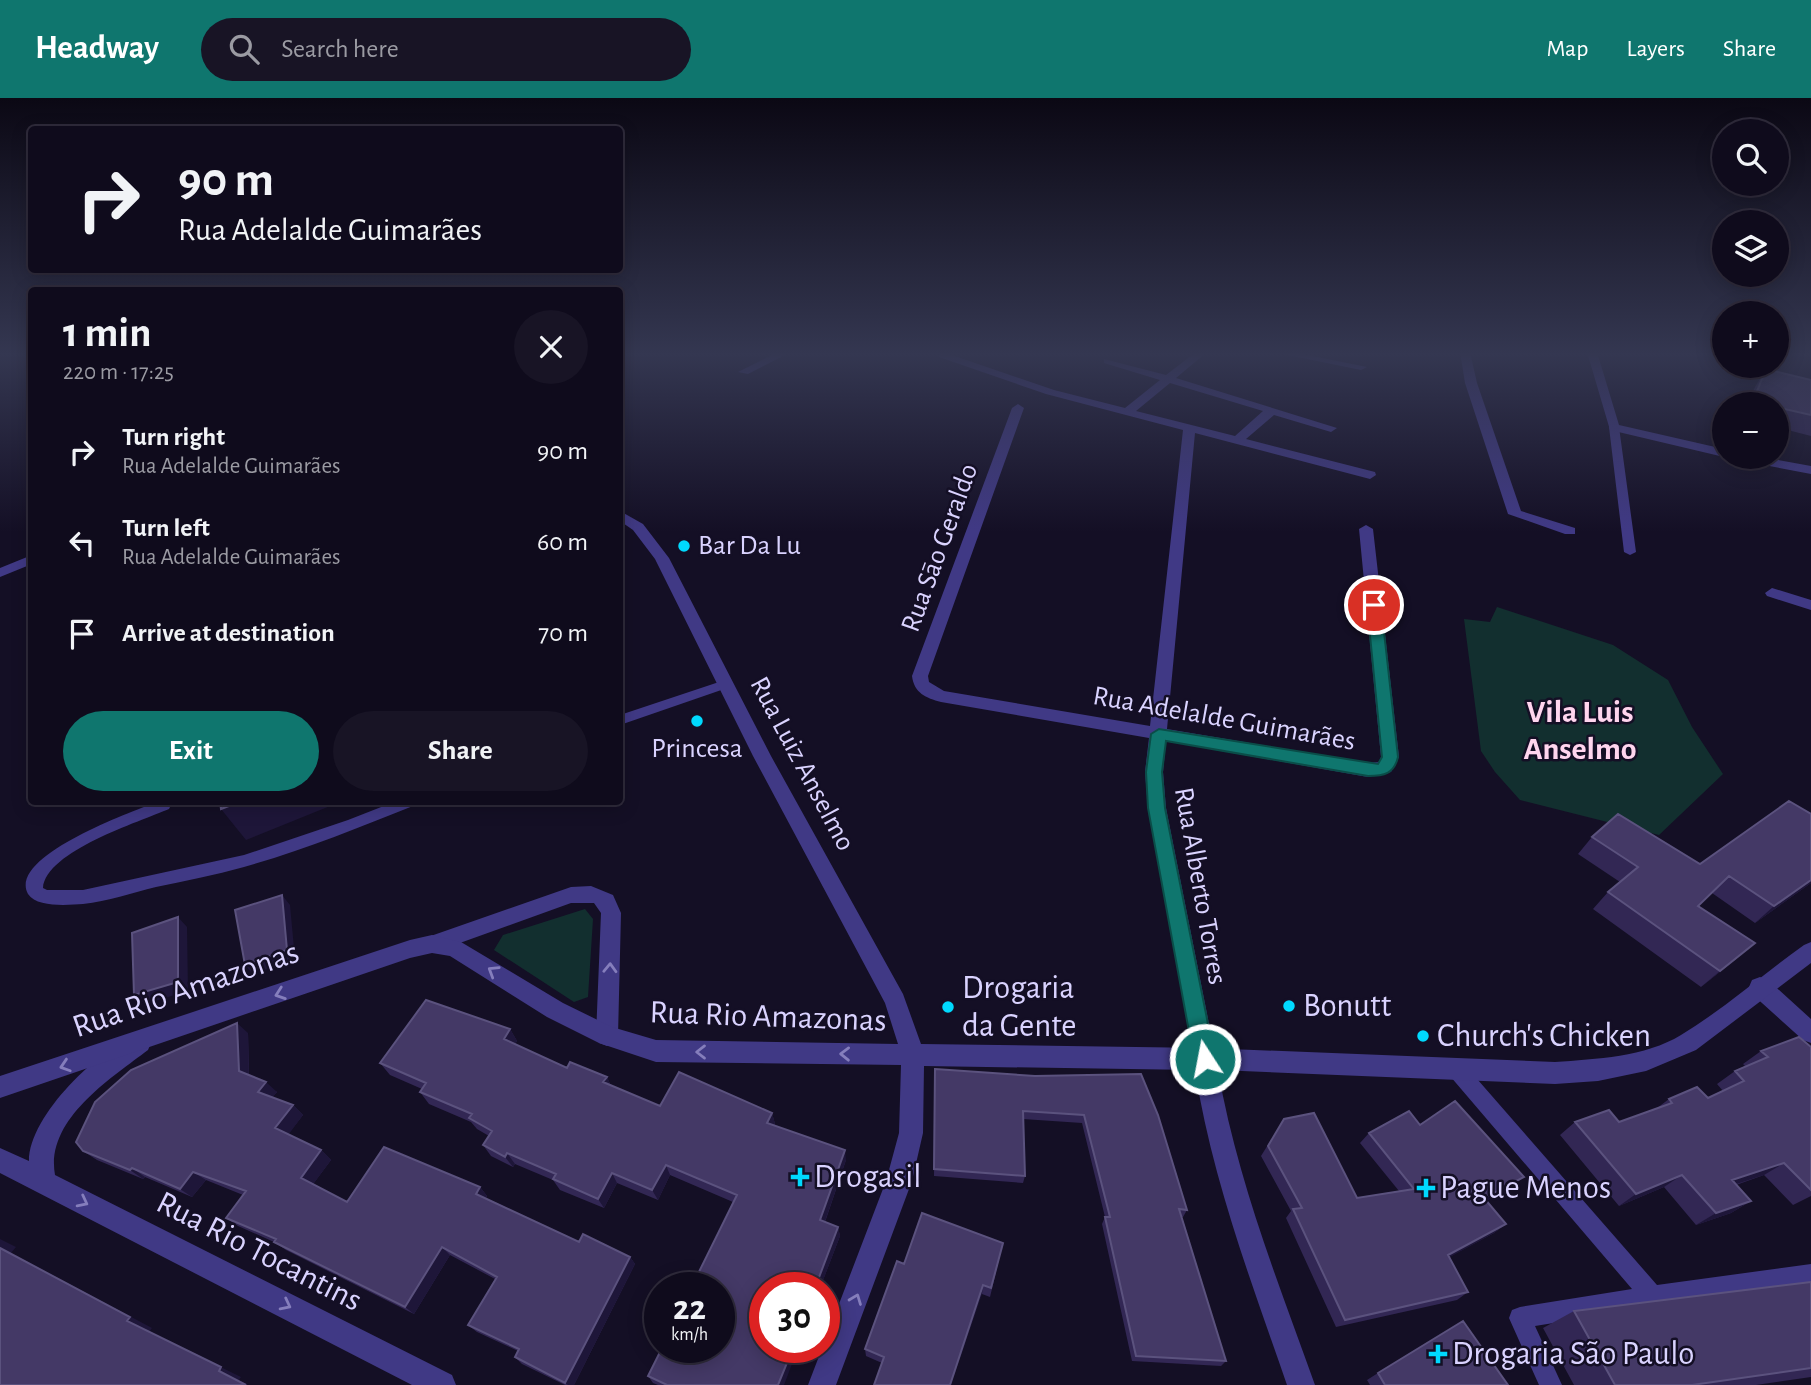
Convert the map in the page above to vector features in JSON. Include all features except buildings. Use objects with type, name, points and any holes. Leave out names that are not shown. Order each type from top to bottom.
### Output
[{"type":"street","name":"Rua Sāo Geraldo","points":[[941,696],[928,691],[921,684],[920,676],[1017,412]]},
{"type":"street","points":[[1127,412],[1370,475]]},
{"type":"street","points":[[1237,441],[1270,412]]},
{"type":"street","points":[[1279,412],[1331,428]]},
{"type":"street","points":[[1481,412],[1514,514],[1570,531]]},
{"type":"street","points":[[1609,412],[1614,427],[1712,450]]},
{"type":"street","name":"Rua Alberto Torres","points":[[1189,428],[1154,772],[1157,808],[1216,1128],[1241,1215],[1301,1385]]},
{"type":"street","points":[[1789,466],[1811,470]]},
{"type":"street","name":"Rua Luiz Anselmo","points":[[623,516],[638,527],[662,558],[725,684],[895,1001],[913,1055],[911,1133],[899,1181],[822,1385]]},
{"type":"street","name":"Rua Adelalde Guimarães","points":[[941,696],[1368,770],[1381,770],[1388,764],[1390,757],[1366,529]]},
{"type":"street","points":[[0,573],[28,561]]},
{"type":"street","points":[[1772,593],[1811,605]]},
{"type":"street","points":[[432,944],[571,895],[584,893],[603,897],[609,904],[611,913],[607,1036]]},
{"type":"street","name":"Rua Rio Amazonas","points":[[0,1087],[410,949],[432,944],[453,948],[555,1010],[607,1036],[656,1051],[1205,1059],[1555,1073],[1598,1070],[1646,1060],[1688,1042],[1811,951]]},
{"type":"street","points":[[1760,987],[1811,1033]]},
{"type":"street","points":[[44,1182],[41,1155],[48,1135],[62,1111],[82,1088],[142,1041]]},
{"type":"street","name":"Rua Rio Tocantins","points":[[0,1160],[442,1385]]},
{"type":"lane","points":[[1614,427],[1630,552]]},
{"type":"lane","points":[[623,719],[725,684]]},
{"type":"lane","points":[[164,805],[69,847],[51,858],[37,871],[33,882],[35,891],[44,897],[83,897],[244,861],[400,805]]},
{"type":"lane","points":[[1457,1070],[1653,1296]]},
{"type":"lane","points":[[1551,1385],[1520,1318],[1653,1296],[1811,1275]]},
{"type":"green space","points":[[1497,607],[1613,645],[1668,680],[1692,727],[1723,774],[1659,835],[1520,800],[1495,772],[1481,751],[1464,619],[1490,622]]},
{"type":"green space","points":[[585,909],[593,919],[588,997],[574,1002],[494,950],[503,935]]},
{"type":"place","name":"Bar Da Lu","points":[[684,546]]},
{"type":"place","name":"Princesa","points":[[697,721]]},
{"type":"place","name":"Bonutt","points":[[1289,1006]]},
{"type":"place","name":"Drogaria da Gente","points":[[948,1007]]},
{"type":"place","name":"Church's Chicken","points":[[1423,1036]]},
{"type":"place","name":"Drogasil","points":[[800,1177]]},
{"type":"place","name":"Pague Menos","points":[[1426,1188]]},
{"type":"place","name":"Drogaria São Paulo","points":[[1438,1354]]},
{"type":"district","name":"Vila Luis Anselmo","points":[[1580,730]]},
{"type":"route","points":[[1205,1059],[1157,808],[1154,772],[1159,734],[1381,770],[1388,764],[1390,757],[1374,605]]}]
